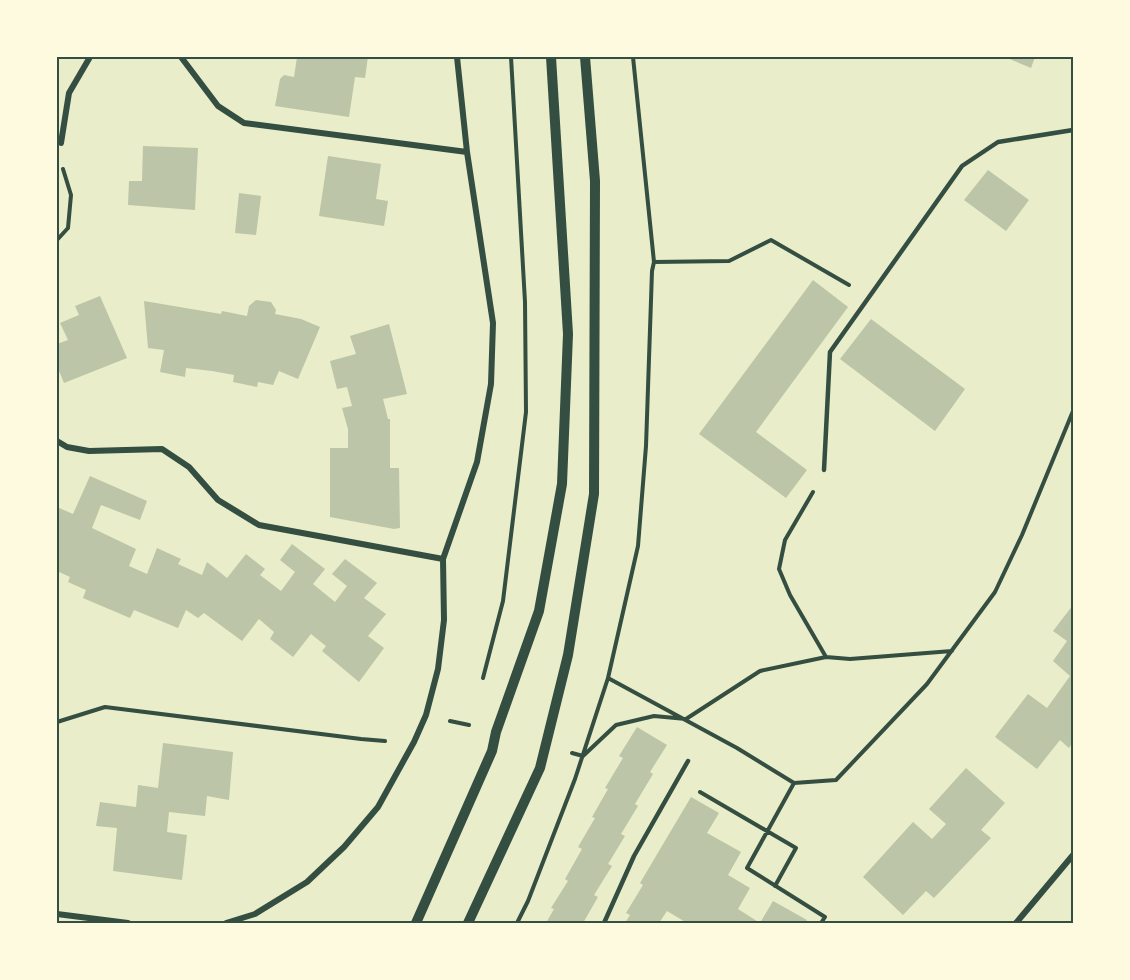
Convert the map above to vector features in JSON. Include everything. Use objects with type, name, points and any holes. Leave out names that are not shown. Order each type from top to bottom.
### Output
[{"type":"street","points":[[61,143],[69,93],[90,57]]},
{"type":"street","points":[[181,57],[218,106],[244,123],[467,152]]},
{"type":"street","points":[[226,923],[255,914],[307,882],[344,847],[378,807],[414,742],[426,715],[438,669],[444,620],[443,559],[477,462],[491,384],[493,323],[467,152],[457,57]]},
{"type":"street","points":[[416,923],[492,751],[496,732],[539,611],[562,484],[568,334],[551,57]]},
{"type":"street","points":[[468,923],[540,768],[568,655],[594,494],[595,181],[585,57]]},
{"type":"street","points":[[57,441],[68,447],[89,451],[162,449],[189,468],[218,500],[259,525],[443,559]]},
{"type":"street","points":[[1017,923],[1073,855]]},
{"type":"street","points":[[57,914],[128,923]]},
{"type":"lane","points":[[824,470],[830,352],[962,166],[998,142],[1073,130]]},
{"type":"lane","points":[[604,923],[634,856],[688,761]]},
{"type":"path","points":[[57,240],[68,228],[71,195],[62,165],[61,143]]},
{"type":"path","points":[[654,262],[729,261],[771,240],[870,297]]},
{"type":"path","points":[[608,678],[686,719],[794,783],[836,780],[927,684],[995,592],[1022,535],[1073,411]]},
{"type":"path","points":[[824,470],[800,517],[785,540],[779,569],[790,595],[826,657]]},
{"type":"path","points":[[583,756],[616,725],[654,716],[686,719],[760,671],[826,657],[850,659],[952,651]]},
{"type":"path","points":[[57,722],[105,707],[361,739],[414,742]]},
{"type":"path","points":[[794,783],[747,868],[825,917],[821,923]]},
{"type":"path","points":[[706,796],[796,848],[775,886]]},
{"type":"building","points":[[297,57],[329,59],[329,57],[368,57],[365,78],[355,77],[349,117],[275,106],[280,79],[284,75],[294,77]]},
{"type":"building","points":[[1005,57],[1035,57],[1031,68]]},
{"type":"building","points":[[143,146],[198,148],[195,210],[128,205],[129,181],[142,181]]},
{"type":"building","points":[[328,156],[381,164],[376,199],[388,201],[384,226],[319,216]]},
{"type":"building","points":[[988,170],[1029,200],[1006,231],[964,200]]},
{"type":"building","points":[[239,193],[261,196],[256,235],[235,233]]},
{"type":"building","points":[[813,280],[848,307],[756,432],[807,470],[786,498],[699,434]]},
{"type":"building","points":[[100,296],[127,358],[64,383],[57,366],[57,344],[68,340],[60,323],[79,315],[75,306]]},
{"type":"building","points":[[256,300],[271,302],[276,310],[275,314],[301,319],[320,327],[298,379],[279,371],[273,385],[258,382],[257,387],[233,382],[234,375],[212,371],[186,368],[185,377],[160,372],[164,350],[148,348],[144,301],[247,316],[249,306]]},
{"type":"building","points":[[871,319],[965,389],[935,431],[840,359]]},
{"type":"building","points":[[389,324],[407,394],[383,399],[388,419],[390,419],[390,468],[399,468],[400,528],[394,529],[330,517],[330,448],[348,448],[348,429],[342,408],[352,406],[347,387],[337,389],[330,361],[356,354],[350,336]]},
{"type":"building","points":[[90,476],[147,501],[140,520],[101,505],[92,528],[136,549],[129,566],[147,574],[157,548],[181,559],[178,564],[202,575],[207,562],[227,578],[246,554],[265,569],[260,575],[281,591],[295,572],[280,560],[292,544],[325,569],[313,584],[335,602],[347,586],[332,574],[345,559],[377,583],[364,598],[386,614],[368,636],[384,648],[359,682],[322,651],[326,646],[311,634],[293,657],[270,639],[274,632],[259,619],[242,641],[204,613],[198,618],[186,610],[178,628],[134,610],[130,618],[83,598],[86,590],[68,582],[70,577],[57,571],[57,507],[73,514]]},
{"type":"building","points":[[1073,605],[1073,742],[1069,748],[1060,740],[1037,769],[995,737],[1028,694],[1047,708],[1070,676],[1053,661],[1067,641],[1053,631]]},
{"type":"building","points":[[637,727],[667,745],[650,772],[653,774],[635,804],[638,806],[621,834],[625,836],[608,864],[612,866],[594,895],[598,897],[583,923],[546,923],[554,909],[551,908],[568,881],[565,879],[582,849],[578,847],[595,818],[592,817],[608,789],[605,788],[623,758],[619,756]]},
{"type":"building","points":[[163,743],[233,752],[229,800],[207,796],[205,816],[169,812],[167,832],[187,835],[182,880],[113,871],[117,828],[96,826],[100,802],[136,807],[138,785],[158,788]]},
{"type":"building","points":[[966,768],[1005,803],[981,830],[991,838],[934,898],[926,891],[903,915],[863,877],[913,822],[932,839],[946,824],[929,809]]},
{"type":"building","points":[[691,797],[719,813],[707,833],[741,852],[728,875],[750,888],[738,909],[760,923],[687,923],[667,911],[659,923],[625,923],[630,915],[626,913],[643,885],[640,883]]},
{"type":"building","points":[[773,901],[807,920],[805,923],[760,923]]}]
